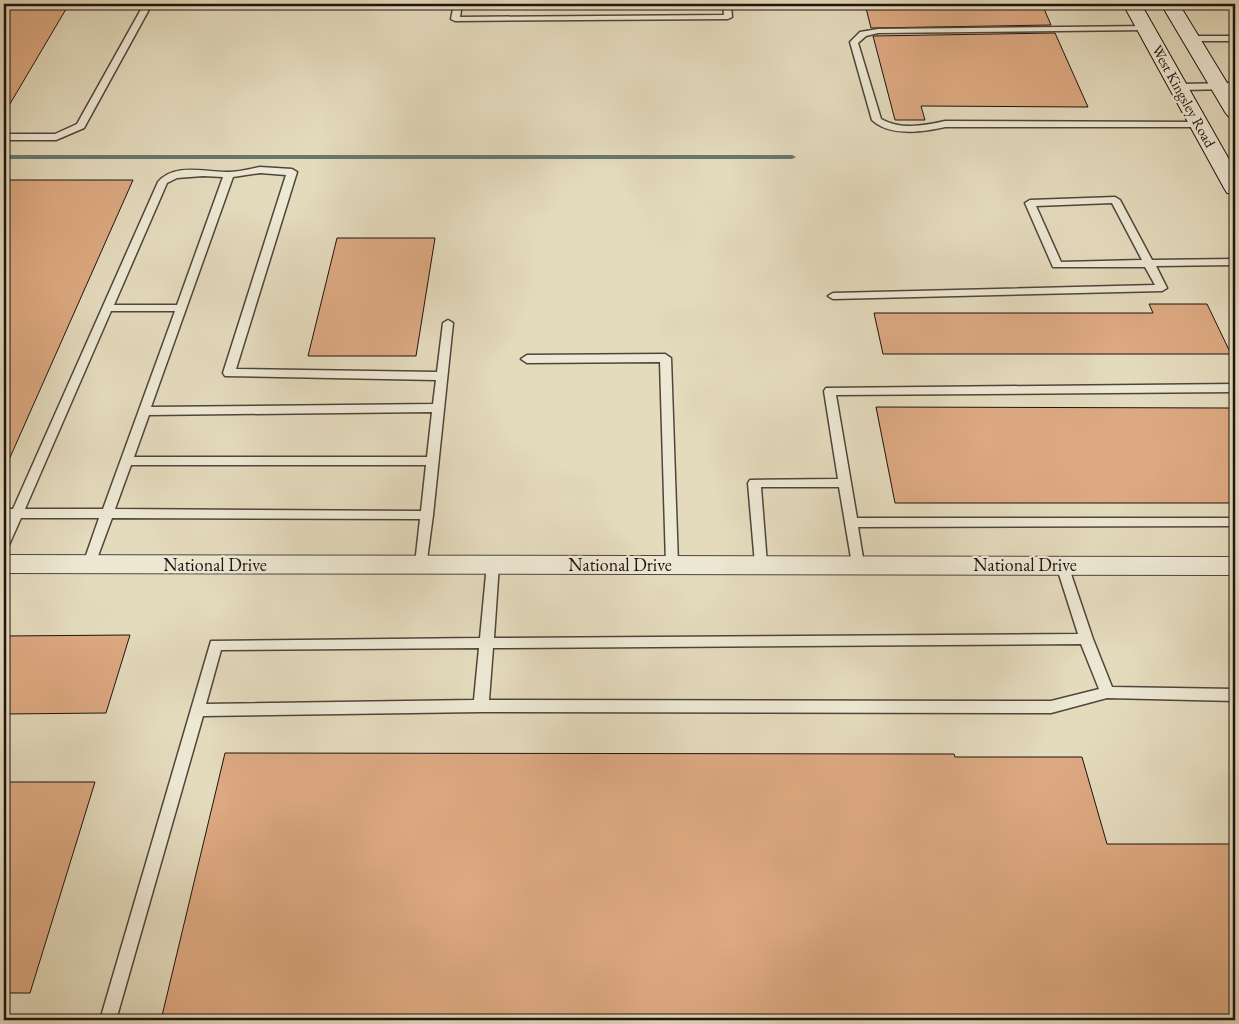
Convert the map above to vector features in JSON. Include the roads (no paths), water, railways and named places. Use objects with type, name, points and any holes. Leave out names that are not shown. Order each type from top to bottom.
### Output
[{"type":"main road","name":"West Kingsley Road","points":[[1132,4],[1235,188]]},
{"type":"main road","name":"West Kingsley Road","points":[[1170,4],[1191,39],[1228,86],[1235,112]]},
{"type":"street","name":"National Drive","points":[[4,564],[1235,566]]},
{"type":"lane","points":[[4,137],[56,137],[81,126],[148,4]]},
{"type":"lane","points":[[458,4],[455,19],[728,17],[726,4]]},
{"type":"lane","points":[[1145,28],[878,32],[863,34],[854,42],[877,120],[888,127],[933,128],[945,124],[1200,125]]},
{"type":"lane","points":[[1191,39],[1235,39]]},
{"type":"lane","points":[[1179,87],[1228,86]]},
{"type":"lane","points":[[4,542],[165,178],[178,174],[229,175],[260,170],[292,172],[229,373],[442,376]]},
{"type":"lane","points":[[89,564],[229,175]]},
{"type":"lane","points":[[833,296],[1162,288],[1148,263],[1116,200],[1030,203],[1057,264],[1148,263],[1235,262]]},
{"type":"lane","points":[[109,308],[181,308]]},
{"type":"lane","points":[[422,564],[448,323]]},
{"type":"lane","points":[[527,360],[665,358],[672,564]]},
{"type":"lane","points":[[858,564],[830,391],[1235,388]]},
{"type":"lane","points":[[144,410],[439,408]]},
{"type":"lane","points":[[126,461],[433,461]]},
{"type":"lane","points":[[761,564],[754,483],[845,483]]},
{"type":"lane","points":[[4,513],[427,515]]},
{"type":"lane","points":[[852,523],[1235,522]]},
{"type":"lane","points":[[481,706],[493,564]]},
{"type":"lane","points":[[1062,565],[1086,639],[1107,692]]},
{"type":"lane","points":[[108,1020],[216,645],[1086,639]]},
{"type":"lane","points":[[197,710],[481,706],[1050,706],[1107,692],[1235,695]]},
{"type":"waterway","points":[[4,157],[792,157]]}]
